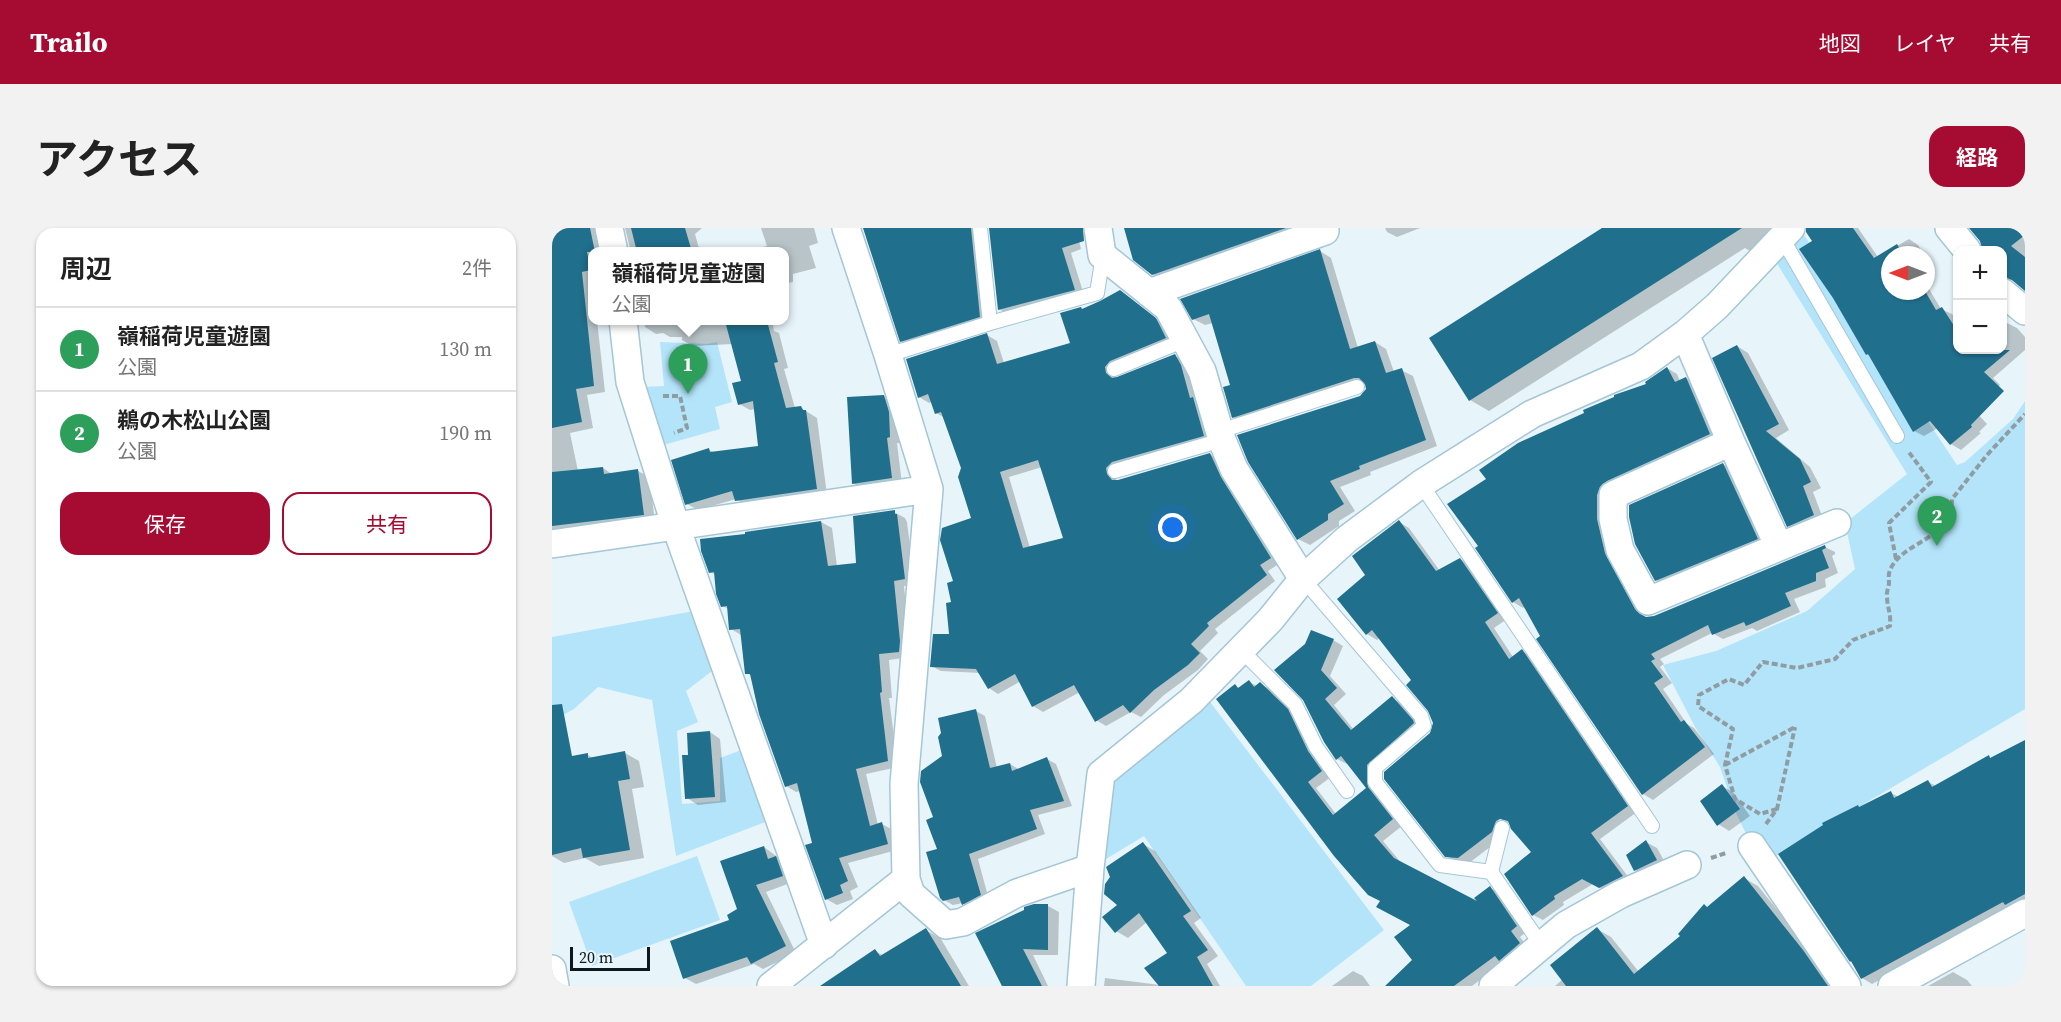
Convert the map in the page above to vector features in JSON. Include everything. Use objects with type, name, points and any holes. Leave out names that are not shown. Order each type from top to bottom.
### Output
[{"type":"street","points":[[609,228],[613,247]]},
{"type":"street","points":[[846,228],[929,489],[904,784],[906,879],[911,894],[946,925],[963,922],[1017,893],[1090,868]]},
{"type":"street","points":[[1098,228],[1102,255],[1168,308],[1202,371],[1221,435],[1234,469],[1303,579]]},
{"type":"street","points":[[1149,293],[1325,231],[1324,228]]},
{"type":"street","points":[[1949,228],[1964,246]]},
{"type":"street","points":[[1081,986],[1090,868],[1101,774],[1191,701],[1270,620],[1303,579],[1347,539],[1421,484],[1532,414],[1641,366],[1685,334],[1717,306],[1786,233]]},
{"type":"street","points":[[2007,296],[2025,311]]},
{"type":"street","points":[[623,325],[630,382],[676,527],[824,945]]},
{"type":"street","points":[[1685,334],[1779,546]]},
{"type":"street","points":[[1731,442],[1613,495],[1613,519],[1620,550],[1648,601],[1837,523]]},
{"type":"street","points":[[552,544],[929,489]]},
{"type":"street","points":[[1752,846],[1847,986]]},
{"type":"street","points":[[1493,986],[1566,925],[1621,894],[1687,865]]},
{"type":"street","points":[[771,986],[906,879]]},
{"type":"street","points":[[1892,986],[2025,913]]},
{"type":"street","points":[[552,969],[555,986]]},
{"type":"lane","points":[[980,228],[990,323]]},
{"type":"lane","points":[[1786,233],[1897,436]]},
{"type":"lane","points":[[888,355],[1097,293],[1101,268],[1108,259]]},
{"type":"lane","points":[[1114,369],[1185,340]]},
{"type":"lane","points":[[1115,471],[1357,387]]},
{"type":"lane","points":[[1421,484],[1652,826]]},
{"type":"lane","points":[[1303,579],[1421,716],[1424,726],[1375,768],[1375,782],[1440,865],[1491,872],[1542,946]]},
{"type":"lane","points":[[1241,650],[1295,704],[1316,747],[1347,791]]},
{"type":"lane","points":[[1491,872],[1502,828]]},
{"type":"path","points":[[662,396],[680,396],[687,428],[671,434]]},
{"type":"path","points":[[1777,809],[1760,814],[1735,799],[1725,765],[1733,729],[1698,706],[1699,695],[1729,679],[1744,685],[1763,662],[1797,668],[1835,658],[1854,640],[1890,626],[1891,612],[1886,596],[1889,586],[1888,573],[1896,559],[1927,540],[1944,525],[1952,508],[1952,499],[1987,455],[2025,414]]},
{"type":"path","points":[[1896,559],[1889,524],[1931,482],[1897,436]]},
{"type":"path","points":[[1687,865],[1752,846],[1777,809],[1795,727],[1725,765]]},
{"type":"shaded area","points":[[1804,235],[1957,465],[1965,462],[2013,419],[2025,401],[2025,709],[1757,867],[1752,846],[1736,813],[1720,767],[1695,727],[1663,665],[1716,651],[1807,611],[1855,569],[1845,523],[1907,474],[1776,262]]},
{"type":"shaded area","points":[[660,342],[707,344],[717,342],[732,402],[715,407],[720,429],[660,446],[643,387],[664,386]]},
{"type":"shaded area","points":[[694,611],[712,671],[686,691],[698,722],[677,731],[682,804],[720,801],[720,758],[744,749],[768,821],[676,856],[652,700],[598,687],[574,709],[552,721],[552,637]]},
{"type":"shaded area","points":[[1210,702],[1384,930],[1311,986],[1246,986],[1144,836],[1101,862],[1106,782]]},
{"type":"shaded area","points":[[697,856],[720,920],[592,966],[569,902]]},
{"type":"building","points":[[552,228],[590,228],[594,247],[588,247],[588,271],[582,272],[594,386],[576,389],[582,422],[552,428]]},
{"type":"building","points":[[631,228],[685,228],[691,247],[636,247]]},
{"type":"building","points":[[863,228],[971,228],[980,317],[900,342]]},
{"type":"building","points":[[989,228],[1083,228],[1084,241],[1062,248],[1075,290],[998,310]]},
{"type":"building","points":[[1124,228],[1286,228],[1152,275],[1133,260]]},
{"type":"building","points":[[1602,228],[1742,228],[1469,401],[1429,338]]},
{"type":"building","points":[[1806,228],[1853,228],[1874,258],[1881,254],[1881,300],[1930,300],[1936,310],[1942,307],[1953,324],[1953,354],[2005,354],[1984,372],[2004,391],[1971,425],[1972,427],[1950,445],[1930,421],[1913,432],[1868,354],[1866,355],[1833,298],[1799,249],[1812,241]]},
{"type":"building","points":[[1969,228],[2025,228],[2025,235],[2011,246],[2025,257],[2025,291],[2007,278],[2007,246],[1981,246],[1980,241]]},
{"type":"building","points":[[1320,249],[1350,349],[1375,341],[1386,373],[1402,368],[1426,440],[1359,466],[1360,469],[1330,481],[1344,504],[1328,514],[1328,520],[1297,540],[1248,462],[1237,435],[1360,396],[1366,389],[1365,384],[1359,378],[1354,378],[1232,418],[1223,387],[1230,385],[1209,314],[1192,320],[1180,299]]},
{"type":"building","points":[[1120,290],[1156,318],[1166,338],[1110,361],[1105,367],[1106,373],[1112,378],[1117,377],[1175,354],[1181,365],[1190,398],[1193,397],[1204,436],[1112,462],[1106,468],[1107,474],[1112,480],[1118,480],[1210,453],[1221,477],[1271,558],[1260,565],[1267,575],[1207,623],[1209,626],[1191,644],[1200,653],[1188,665],[1154,690],[1130,713],[1123,705],[1095,722],[1074,685],[1032,707],[1015,674],[988,689],[976,669],[930,667],[933,634],[949,634],[946,603],[951,602],[947,583],[953,581],[940,540],[942,528],[971,518],[958,477],[961,468],[941,412],[935,414],[928,394],[918,398],[906,359],[987,333],[997,364],[1070,343],[1060,313],[1081,307],[1082,309]],"holes":[[[1038,460],[1063,538],[1023,548],[1000,472]]]},
{"type":"building","points":[[726,325],[768,325],[778,362],[774,363],[786,408],[801,406],[803,410],[806,410],[817,489],[735,501],[732,491],[685,505],[671,460],[709,448],[710,452],[758,446],[753,401],[738,405],[732,383],[741,381]]},
{"type":"building","points":[[1737,345],[1779,424],[1766,431],[1800,459],[1811,482],[1803,486],[1814,515],[1787,527],[1712,358]]},
{"type":"building","points":[[1667,367],[1675,382],[1686,377],[1710,434],[1607,481],[1600,487],[1597,495],[1597,519],[1605,553],[1635,609],[1646,617],[1654,616],[1825,545],[1826,548],[1822,550],[1829,568],[1816,573],[1816,581],[1785,593],[1791,606],[1746,626],[1744,622],[1712,635],[1708,625],[1651,654],[1655,659],[1651,661],[1663,677],[1654,683],[1681,722],[1684,720],[1705,747],[1642,795],[1536,639],[1540,636],[1519,598],[1512,603],[1475,548],[1478,546],[1447,504],[1486,479],[1479,470],[1518,443],[1584,413],[1583,410],[1614,397],[1614,395],[1646,384],[1645,382]]},
{"type":"building","points":[[884,395],[889,412],[890,437],[887,438],[892,478],[852,484],[847,397]]},
{"type":"building","points":[[1723,463],[1758,539],[1655,581],[1635,544],[1629,517],[1629,505]]},
{"type":"building","points":[[603,467],[604,474],[638,469],[644,515],[552,526],[552,472]]},
{"type":"building","points":[[895,510],[905,579],[894,581],[899,652],[879,654],[882,692],[880,693],[888,761],[856,769],[870,826],[882,822],[888,844],[839,858],[848,881],[840,885],[843,893],[825,900],[805,845],[812,843],[797,783],[785,787],[759,714],[750,674],[745,674],[740,629],[729,630],[727,606],[721,607],[716,594],[714,572],[709,573],[701,551],[700,539],[821,521],[828,566],[856,563],[853,516]]},
{"type":"building","points":[[1399,520],[1436,571],[1460,558],[1498,613],[1485,622],[1509,659],[1522,649],[1628,806],[1591,833],[1623,876],[1599,888],[1582,879],[1554,896],[1555,899],[1532,916],[1504,874],[1531,852],[1511,829],[1508,821],[1500,819],[1496,821],[1492,832],[1458,858],[1445,857],[1384,779],[1384,772],[1430,733],[1433,723],[1428,711],[1406,685],[1411,680],[1372,630],[1366,635],[1337,599],[1365,575],[1352,556]]},
{"type":"building","points":[[1311,630],[1334,639],[1321,670],[1337,688],[1325,699],[1351,730],[1392,696],[1414,723],[1367,765],[1368,787],[1393,819],[1374,835],[1394,858],[1477,901],[1474,898],[1490,886],[1517,926],[1511,931],[1520,943],[1499,961],[1495,956],[1454,986],[1385,986],[1412,960],[1394,937],[1410,925],[1376,907],[1380,901],[1368,895],[1334,856],[1216,699],[1235,684],[1238,688],[1249,680],[1254,687],[1260,682],[1288,709],[1308,751],[1322,771],[1308,782],[1333,815],[1366,788],[1341,756],[1336,760],[1324,742],[1303,700],[1274,670],[1305,644]]},
{"type":"building","points":[[562,704],[572,756],[588,753],[588,758],[625,751],[630,779],[618,781],[630,850],[583,858],[581,848],[552,855],[552,705]]},
{"type":"building","points":[[976,709],[990,768],[1010,763],[1012,771],[1047,757],[1064,801],[1030,810],[1037,829],[969,854],[981,895],[962,905],[959,897],[943,901],[940,898],[926,852],[937,849],[926,820],[933,817],[920,782],[921,771],[942,756],[938,737],[941,733],[938,718]]},
{"type":"building","points":[[710,731],[715,797],[685,799],[682,755],[688,755],[687,733]]},
{"type":"building","points":[[2025,740],[2025,894],[2005,905],[2003,902],[1861,979],[1778,854],[1823,825],[1822,823],[1858,805],[1859,807],[1891,791],[1894,798],[1928,780],[1932,787],[1989,755],[1990,758]]},
{"type":"building","points":[[1722,784],[1740,809],[1717,826],[1700,801]]},
{"type":"building","points":[[1646,840],[1657,860],[1634,871],[1626,855]]},
{"type":"building","points":[[1143,842],[1191,911],[1183,916],[1208,950],[1197,957],[1213,986],[1159,986],[1144,968],[1167,953],[1139,913],[1115,933],[1102,917],[1117,905],[1104,894],[1105,884],[1110,877],[1106,867]]},
{"type":"building","points":[[764,846],[768,859],[776,856],[783,876],[756,885],[786,946],[751,964],[747,957],[683,979],[670,941],[729,920],[727,915],[737,909],[720,861]]},
{"type":"building","points":[[1744,876],[1803,950],[1828,986],[1566,986],[1550,965],[1597,927],[1634,974],[1680,936],[1678,934],[1704,904],[1707,907]]},
{"type":"building","points":[[1034,904],[1048,904],[1048,950],[1023,949],[1042,986],[1002,986],[975,933]]},
{"type":"building","points":[[926,928],[961,986],[820,986],[875,949],[880,956]]},
{"type":"place","name":"嶺稲荷児童遊園","points":[[688,394]]},
{"type":"place","name":"鵜の木松山公園","points":[[1937,546]]}]
